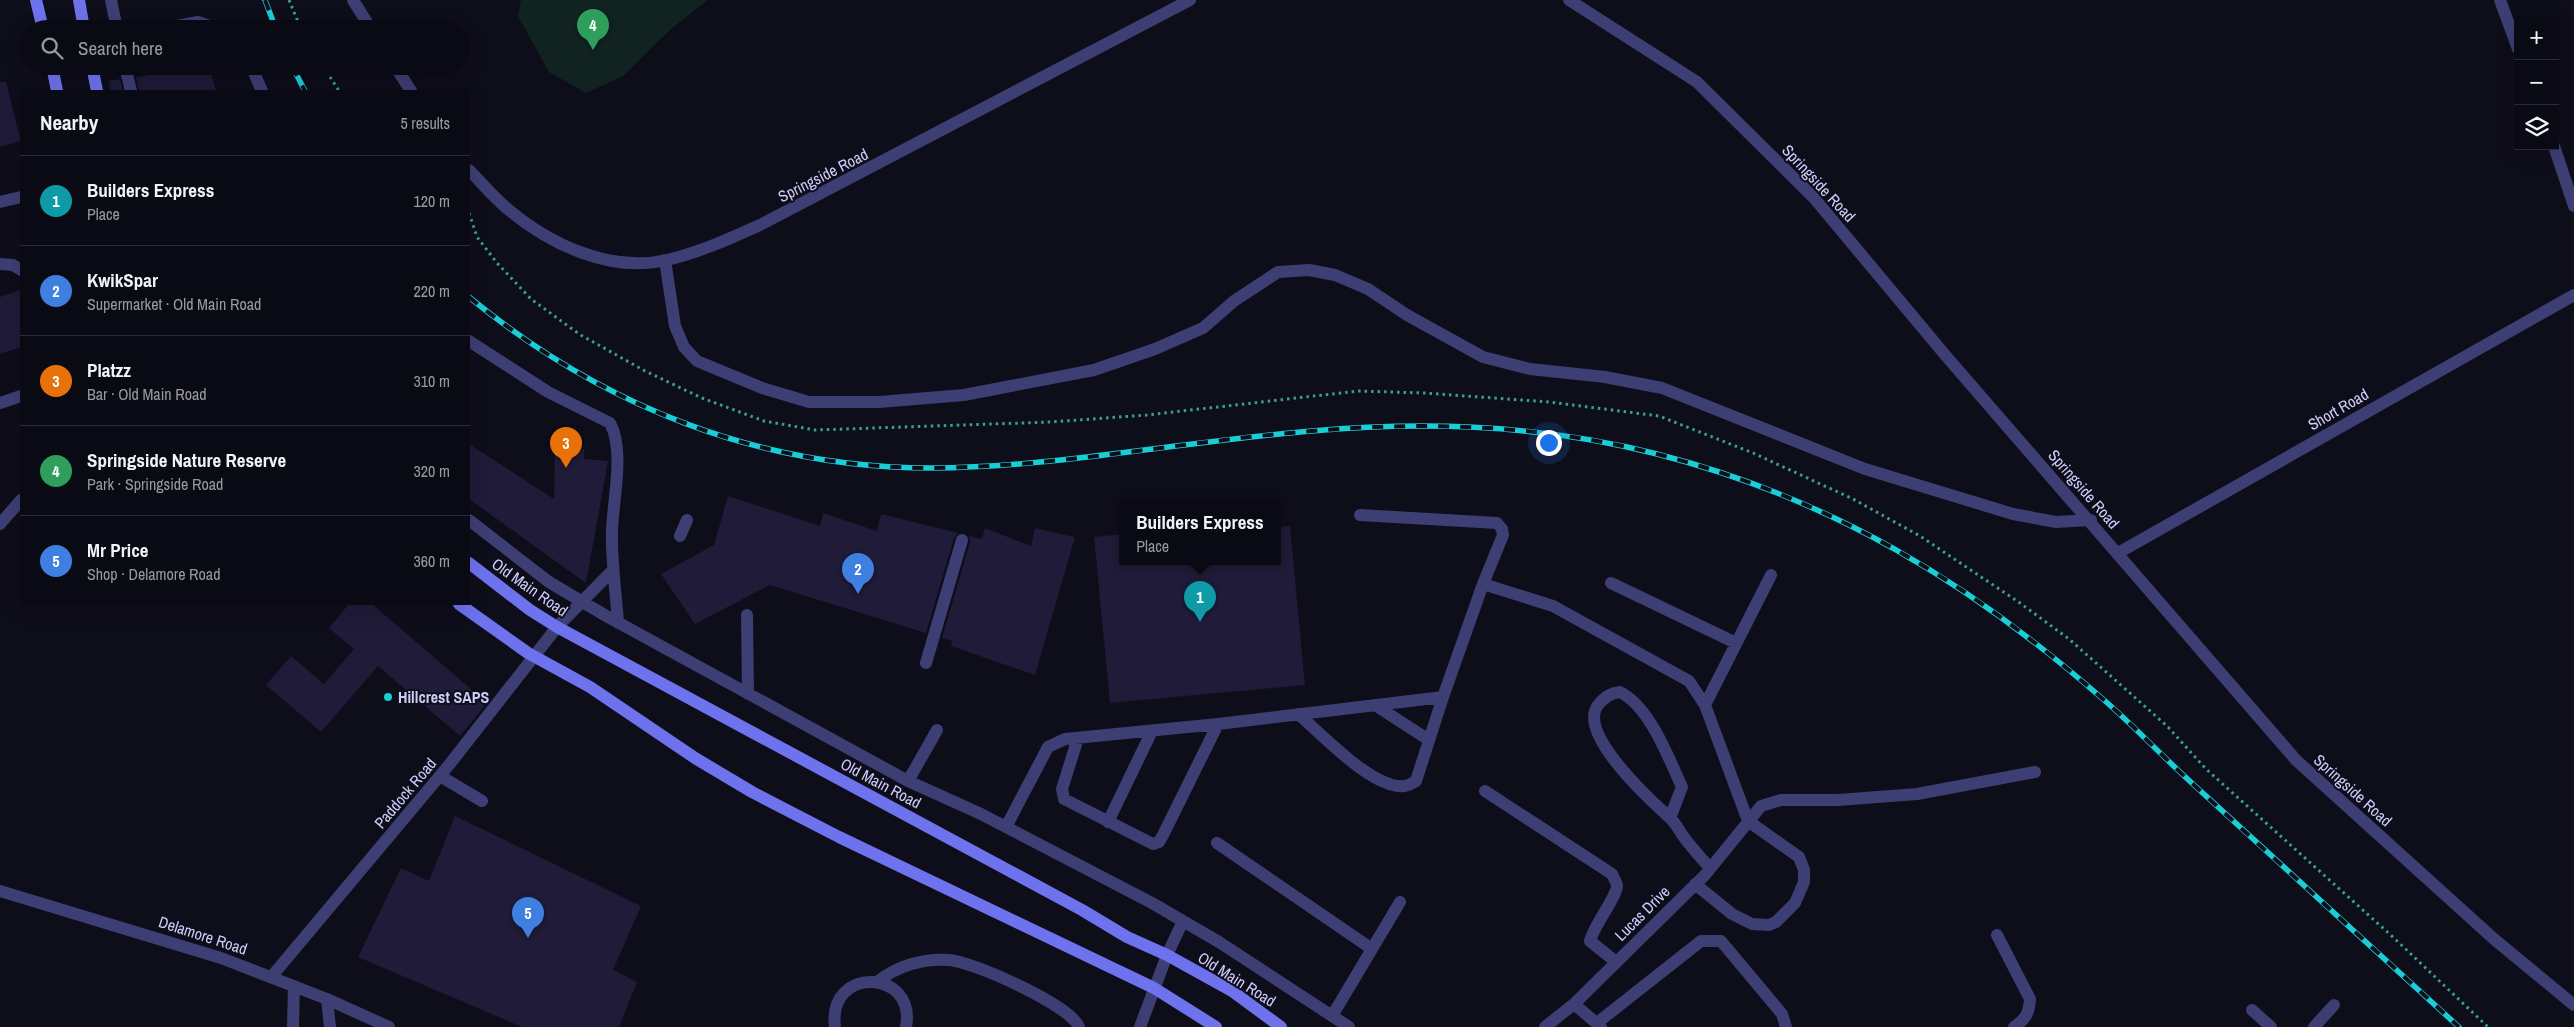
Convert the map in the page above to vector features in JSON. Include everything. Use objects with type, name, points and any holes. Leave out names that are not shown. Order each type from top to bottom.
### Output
[{"type":"main road","points":[[36,0],[41,20]]},
{"type":"main road","points":[[79,0],[82,20]]},
{"type":"main road","points":[[54,75],[57,90]]},
{"type":"main road","points":[[94,75],[97,90]]},
{"type":"main road","name":"Old Main Road","points":[[470,564],[530,610],[558,627],[1082,910],[1127,937],[1168,955],[1232,991],[1281,1027]]},
{"type":"main road","points":[[460,605],[535,657],[590,687],[695,758],[752,792],[839,837],[1154,988],[1216,1027]]},
{"type":"street","points":[[111,0],[115,20]]},
{"type":"street","points":[[353,0],[365,20]]},
{"type":"street","name":"Springside Road","points":[[470,171],[508,209],[558,242],[604,259],[618,262],[665,260],[712,246],[768,221],[1190,0]]},
{"type":"street","name":"Springside Road","points":[[1569,0],[1697,82],[1814,198],[1946,356],[2091,520],[2296,760],[2494,940],[2574,1005]]},
{"type":"street","points":[[2500,0],[2514,37]]},
{"type":"street","points":[[127,75],[131,90]]},
{"type":"street","points":[[255,75],[262,90]]},
{"type":"street","points":[[401,75],[410,90]]},
{"type":"street","points":[[2555,150],[2574,206]]},
{"type":"street","points":[[0,202],[20,197]]},
{"type":"street","points":[[665,260],[675,326],[684,347],[697,361],[762,388],[809,402],[878,402],[964,395],[1094,370],[1156,349],[1203,328],[1234,301],[1278,272],[1309,270],[1335,275],[1368,289],[1407,315],[1483,357],[1530,369],[1605,378],[1662,388],[1865,469],[2013,514],[2056,522],[2091,520]]},
{"type":"street","points":[[0,264],[14,265],[20,269]]},
{"type":"street","name":"Short Road","points":[[2118,553],[2574,294]]},
{"type":"street","points":[[470,342],[548,392],[610,424],[614,434],[617,456],[613,570],[618,623]]},
{"type":"street","points":[[0,403],[20,396]]},
{"type":"street","points":[[0,524],[20,501]]},
{"type":"street","points":[[1298,714],[1371,776],[1392,784],[1406,786],[1416,781],[1442,697],[1503,535],[1502,529],[1497,523],[1360,516]]},
{"type":"street","points":[[680,536],[687,520]]},
{"type":"street","points":[[470,521],[549,582],[618,623],[908,781],[1006,827],[1103,876],[1183,921],[1349,1027]]},
{"type":"street","points":[[926,663],[962,540]]},
{"type":"street","name":"Paddock Road","points":[[272,976],[440,776],[558,627],[613,570]]},
{"type":"street","points":[[1705,705],[1771,575]]},
{"type":"street","points":[[1611,583],[1736,643]]},
{"type":"street","points":[[1483,584],[1553,606],[1626,645],[1689,682],[1705,705],[1751,818],[1801,860],[1804,870],[1804,882],[1800,895],[1789,911],[1769,925],[1752,924],[1732,914],[1695,884]]},
{"type":"street","points":[[747,615],[746,675],[748,694]]},
{"type":"street","points":[[1670,818],[1682,787],[1648,716],[1625,694],[1620,692],[1606,696],[1594,710],[1595,731],[1625,771],[1659,810],[1670,818],[1710,868]]},
{"type":"street","points":[[1006,827],[1048,747],[1065,739],[1218,724],[1442,697]]},
{"type":"street","points":[[1375,705],[1429,740]]},
{"type":"street","points":[[1078,738],[1062,789],[1064,799],[1153,844],[1160,842],[1218,724]]},
{"type":"street","points":[[908,781],[937,730]]},
{"type":"street","points":[[1108,822],[1152,731]]},
{"type":"street","points":[[1751,818],[1761,806],[1781,800],[1838,800],[1917,794],[2035,772]]},
{"type":"street","points":[[440,776],[482,801]]},
{"type":"street","points":[[1486,791],[1612,874],[1617,885],[1616,893],[1593,929],[1590,941],[1616,962]]},
{"type":"street","name":"Lucas Drive","points":[[1545,1027],[1574,1004],[1695,884],[1751,818]]},
{"type":"street","points":[[1218,843],[1372,949]]},
{"type":"street","name":"Delamore Road","points":[[0,891],[138,931],[272,976],[389,1027]]},
{"type":"street","points":[[1332,1016],[1400,902]]},
{"type":"street","points":[[1140,1027],[1154,988],[1183,921]]},
{"type":"street","points":[[1997,935],[2030,999],[2029,1010],[2024,1020],[2014,1027]]},
{"type":"street","points":[[1574,1004],[1599,1025],[1701,941],[1712,940],[1721,941],[1782,1014],[1786,1027]]},
{"type":"street","points":[[877,982],[889,972],[903,966],[947,960],[968,963],[1027,990],[1060,1008],[1072,1016],[1080,1027]]},
{"type":"street","points":[[835,1027],[835,1006],[840,997],[856,984],[877,982],[887,985],[903,999],[907,1009],[906,1027]]},
{"type":"street","points":[[294,986],[294,1027]]},
{"type":"street","points":[[326,999],[330,1027]]},
{"type":"street","points":[[2314,1027],[2334,1005]]},
{"type":"street","points":[[2252,1010],[2271,1027]]},
{"type":"path","points":[[289,0],[297,20]]},
{"type":"path","points":[[328,75],[339,90]]},
{"type":"green space","points":[[521,0],[708,0],[672,28],[623,76],[586,93],[549,72],[518,16]]},
{"type":"building","points":[[151,75],[212,75],[216,90],[139,90],[136,77]]},
{"type":"building","points":[[120,79],[123,90],[110,90],[109,81]]},
{"type":"building","points":[[0,82],[6,82],[20,141],[0,147]]},
{"type":"building","points":[[20,290],[20,347],[0,354],[0,297]]},
{"type":"building","points":[[470,445],[554,499],[555,446],[584,449],[584,459],[608,461],[586,583],[470,500]]},
{"type":"building","points":[[728,496],[820,526],[823,513],[877,531],[881,514],[958,533],[954,538],[926,633],[770,585],[695,624],[661,574],[714,545]]},
{"type":"building","points":[[1290,526],[1305,685],[1110,703],[1094,537],[1119,534],[1119,565],[1281,565],[1281,527]]},
{"type":"building","points":[[985,528],[1031,546],[1035,528],[1075,537],[1035,675],[951,646],[952,641],[942,638],[970,542],[969,536],[982,539]]},
{"type":"building","points":[[348,605],[373,605],[487,703],[460,736],[378,666],[321,732],[266,685],[291,656],[324,684],[354,649],[329,628]]},
{"type":"building","points":[[455,816],[641,906],[613,970],[637,982],[619,1027],[522,1027],[358,957],[401,868],[429,881]]},
{"type":"railway","points":[[265,0],[273,20]]},
{"type":"railway","points":[[297,75],[304,90]]},
{"type":"railway","points":[[470,298],[520,336],[573,370],[628,399],[685,423],[744,443],[805,457],[868,465],[932,468],[980,467],[1075,458],[1264,435],[1355,428],[1442,426],[1529,431],[1572,437],[1657,454],[1720,472],[1839,520],[1896,550],[1950,582],[2002,618],[2054,658],[2115,710],[2459,1027]]},
{"type":"place","name":"Springside Nature Reserve","points":[[593,50]]},
{"type":"place","name":"Platzz","points":[[566,468]]},
{"type":"place","name":"KwikSpar","points":[[858,594]]},
{"type":"place","name":"Builders Express","points":[[1200,622]]},
{"type":"place","name":"Hillcrest SAPS","points":[[388,697]]},
{"type":"place","name":"Mr Price","points":[[528,938]]}]
